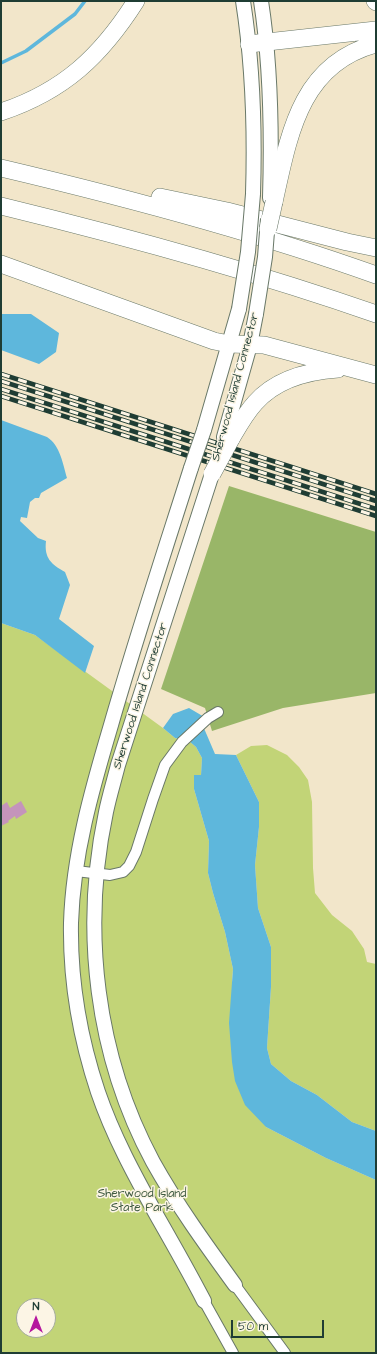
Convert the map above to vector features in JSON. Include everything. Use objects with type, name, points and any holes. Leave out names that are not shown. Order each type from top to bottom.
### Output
[{"type":"highway","points":[[1,112],[51,90],[80,68],[106,43],[136,1]]},
{"type":"highway","points":[[249,44],[376,30]]},
{"type":"highway","points":[[268,229],[272,201],[289,138],[297,113],[304,100],[320,77],[342,58],[355,51],[376,44]]},
{"type":"highway","points":[[1,168],[237,229],[376,275]]},
{"type":"highway","points":[[63,183],[149,195],[196,204],[376,248]]},
{"type":"highway","points":[[1,206],[177,251],[306,290],[376,314]]},
{"type":"highway","points":[[1,264],[214,341],[229,344],[264,345],[376,376]]},
{"type":"highway","points":[[212,474],[228,438],[255,403],[273,388],[308,373],[350,369]]},
{"type":"street","name":"Sherwood Island Connector","points":[[233,1353],[127,1160],[106,1115],[92,1072],[79,1021],[72,973],[71,922],[76,872],[86,818],[108,736],[132,651],[204,430],[238,309],[248,252],[253,194],[254,114],[249,44],[243,1]]},
{"type":"street","points":[[261,1],[271,106],[272,201]]},
{"type":"street","name":"Sherwood Island Connector","points":[[228,438],[256,314],[268,229]]},
{"type":"street","name":"Sherwood Island Connector","points":[[212,474],[118,765],[106,812],[97,874],[95,943],[99,993],[109,1046],[122,1089],[142,1138],[164,1181],[178,1204],[285,1353]]},
{"type":"street","points":[[76,872],[110,875],[123,872],[129,866],[136,852],[165,765],[182,742],[208,718],[218,712]]},
{"type":"green space","points":[[229,486],[376,532],[376,693],[283,708],[212,731],[205,708],[161,689]]},
{"type":"green space","name":"Sherwood Island State Park","points":[[1,623],[35,635],[175,738],[189,741],[196,747],[202,758],[201,775],[194,789],[209,841],[208,873],[225,932],[233,969],[232,981],[266,1127],[326,1158],[376,1180],[376,1353],[1,1353]]},
{"type":"green space","points":[[267,745],[287,755],[299,767],[308,780],[312,802],[315,893],[332,915],[352,931],[364,949],[367,962],[376,964],[376,1131],[352,1122],[317,1095],[291,1081],[271,1064],[267,1048],[271,987],[271,947],[258,908],[255,865],[259,827],[259,802],[236,755],[251,746]]},
{"type":"water","points":[[1,314],[31,314],[59,333],[56,352],[39,364],[1,350]]},
{"type":"water","points":[[1,420],[47,437],[55,445],[62,461],[67,478],[41,493],[39,498],[35,498],[30,502],[27,518],[21,517],[20,521],[38,538],[46,541],[47,556],[52,563],[65,572],[70,585],[59,619],[94,646],[85,673],[35,635],[1,623]]},
{"type":"water","points":[[189,708],[206,718],[203,726],[215,754],[236,755],[259,802],[259,827],[255,865],[258,908],[271,947],[271,987],[267,1048],[271,1064],[291,1081],[317,1095],[352,1122],[376,1131],[376,1180],[326,1158],[266,1127],[245,1105],[235,1081],[229,1023],[233,969],[225,932],[208,873],[209,841],[194,789],[194,775],[201,775],[202,758],[196,747],[189,741],[175,738],[163,728],[173,714]]},
{"type":"building","points":[[21,801],[27,812],[16,819],[15,816],[8,821],[9,822],[1,826],[1,806],[7,802],[10,808]]},
{"type":"waterway","points":[[1,63],[26,51],[75,14],[85,1]]},
{"type":"railway","points":[[1,374],[376,494]]},
{"type":"railway","points":[[1,381],[376,501]]},
{"type":"railway","points":[[1,389],[376,509]]},
{"type":"railway","points":[[1,396],[376,516]]}]
